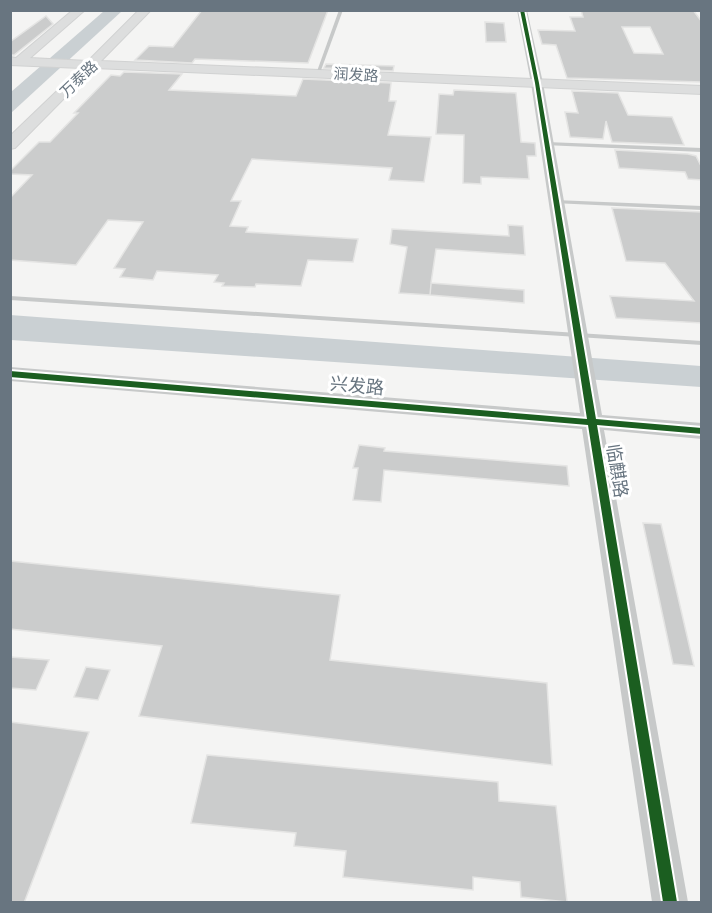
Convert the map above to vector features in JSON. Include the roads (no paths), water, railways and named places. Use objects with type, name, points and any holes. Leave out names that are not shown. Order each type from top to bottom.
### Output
[{"type":"main road","points":[[15,61],[80,10]]},
{"type":"main road","name":"万泰路","points":[[10,145],[146,10]]},
{"type":"main road","name":"润发路","points":[[15,61],[702,90]]},
{"type":"street","name":"临麒路","points":[[522,10],[537,83],[670,903]]},
{"type":"street","name":"兴发路","points":[[10,374],[702,431]]},
{"type":"lane","points":[[318,73],[341,10]]},
{"type":"lane","points":[[546,144],[702,150]]},
{"type":"lane","points":[[555,202],[702,208]]},
{"type":"lane","points":[[10,298],[702,343]]}]
